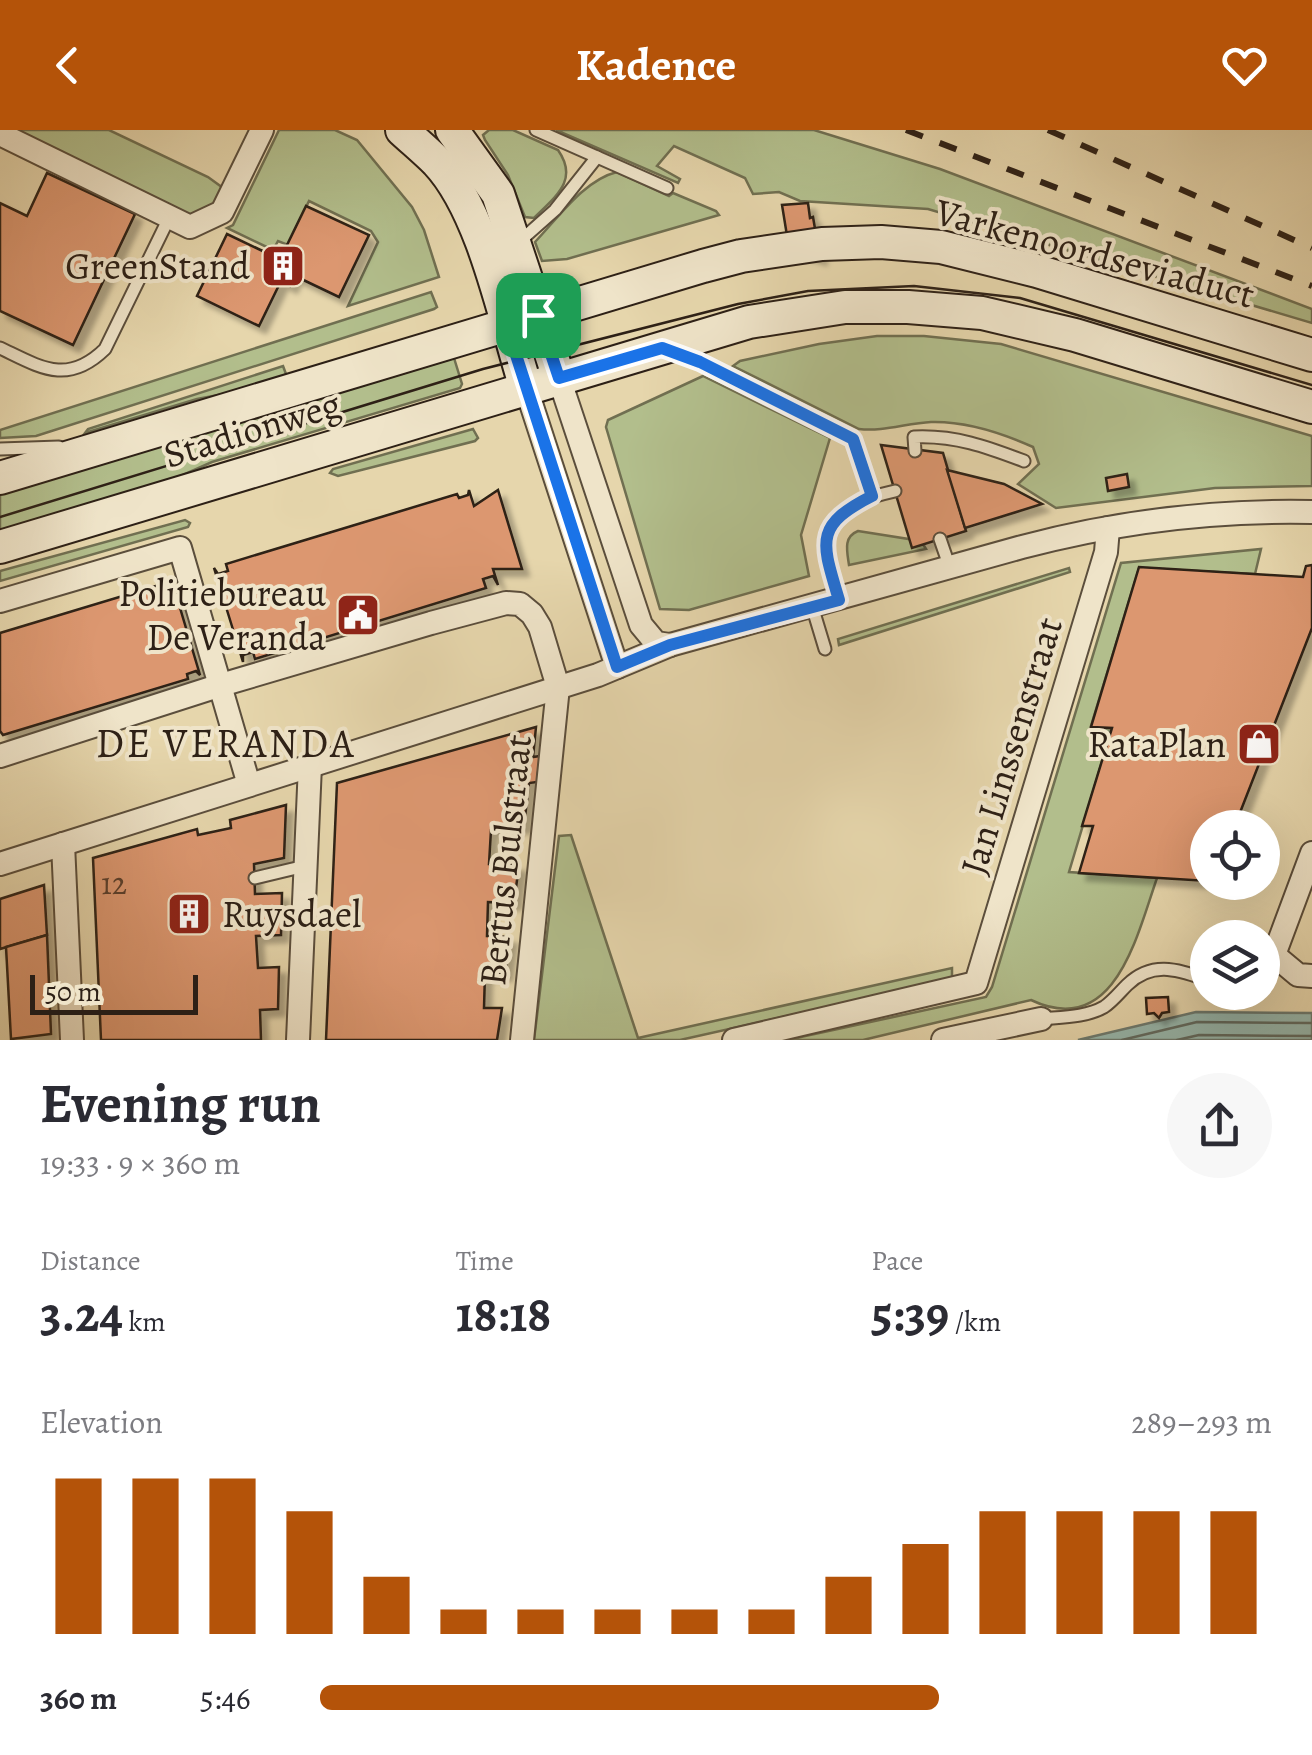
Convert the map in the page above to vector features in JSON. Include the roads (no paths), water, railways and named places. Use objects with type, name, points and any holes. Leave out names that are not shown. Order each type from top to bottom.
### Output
[{"type":"main road","points":[[402,130],[438,164],[458,192],[522,320],[559,378]]},
{"type":"main road","points":[[459,132],[498,194],[516,244],[526,388],[749,322],[806,311],[877,306],[992,314],[1312,407]]},
{"type":"main road","name":"Varkenoordseviaduct","points":[[522,320],[740,256],[822,244],[881,242],[973,254],[1312,354]]},
{"type":"main road","name":"Stadionweg","points":[[0,478],[522,320]]},
{"type":"main road","name":"Stadionweg","points":[[0,547],[526,388]]},
{"type":"street","points":[[0,134],[190,227],[222,212],[262,130]]},
{"type":"street","points":[[559,378],[641,625],[656,643],[670,645]]},
{"type":"street","points":[[526,388],[617,667]]},
{"type":"street","points":[[0,864],[558,687],[670,645],[1067,535],[1228,514],[1312,512]]},
{"type":"street","name":"Jan Linssenstraat","points":[[734,1040],[976,983],[1106,552],[1108,528]]},
{"type":"street","points":[[0,600],[180,548],[249,784]]},
{"type":"street","points":[[0,756],[220,685],[481,608],[513,603],[524,606],[540,626],[558,687]]},
{"type":"street","name":"Bertus Bulstraat","points":[[522,1040],[558,687]]},
{"type":"street","points":[[298,1040],[310,765]]},
{"type":"street","points":[[63,844],[72,1040]]},
{"type":"street","points":[[1280,939],[1312,853]]},
{"type":"street","points":[[1280,960],[1298,974],[1312,976]]},
{"type":"street","points":[[943,1040],[1041,1019]]},
{"type":"lane","points":[[536,130],[667,188]]},
{"type":"lane","points":[[516,244],[555,210],[597,156]]},
{"type":"lane","points":[[0,348],[49,372],[62,372],[95,358],[105,348],[168,218]]},
{"type":"lane","points":[[662,348],[700,362],[853,439],[872,496]]},
{"type":"lane","points":[[915,450],[914,437],[939,436],[965,439],[1024,462]]},
{"type":"lane","name":"Stadionweg","points":[[0,450],[98,448]]},
{"type":"lane","points":[[839,600],[825,543],[830,527],[843,511],[872,496],[895,491]]},
{"type":"lane","points":[[940,539],[950,568]]},
{"type":"lane","points":[[812,606],[825,649]]},
{"type":"lane","points":[[255,878],[306,866]]},
{"type":"lane","points":[[1041,1019],[1106,1006],[1136,976],[1160,967],[1190,973]]},
{"type":"water","points":[[1196,1012],[1312,1013],[1312,1040],[1078,1040]]},
{"type":"tram line","points":[[0,517],[483,369],[738,304],[808,291],[914,286],[1020,298],[1312,385]]},
{"type":"railway","points":[[906,130],[1312,286]]},
{"type":"railway","points":[[1048,130],[1312,248]]},
{"type":"place","name":"GreenStand","points":[[283,266]]},
{"type":"place","name":"Politiebureau De Veranda","points":[[358,615]]},
{"type":"place","name":"RataPlan","points":[[1259,744]]},
{"type":"place","name":"Ruysdael","points":[[189,914]]},
{"type":"district","name":"DE VERANDA","points":[[226,743]]}]
